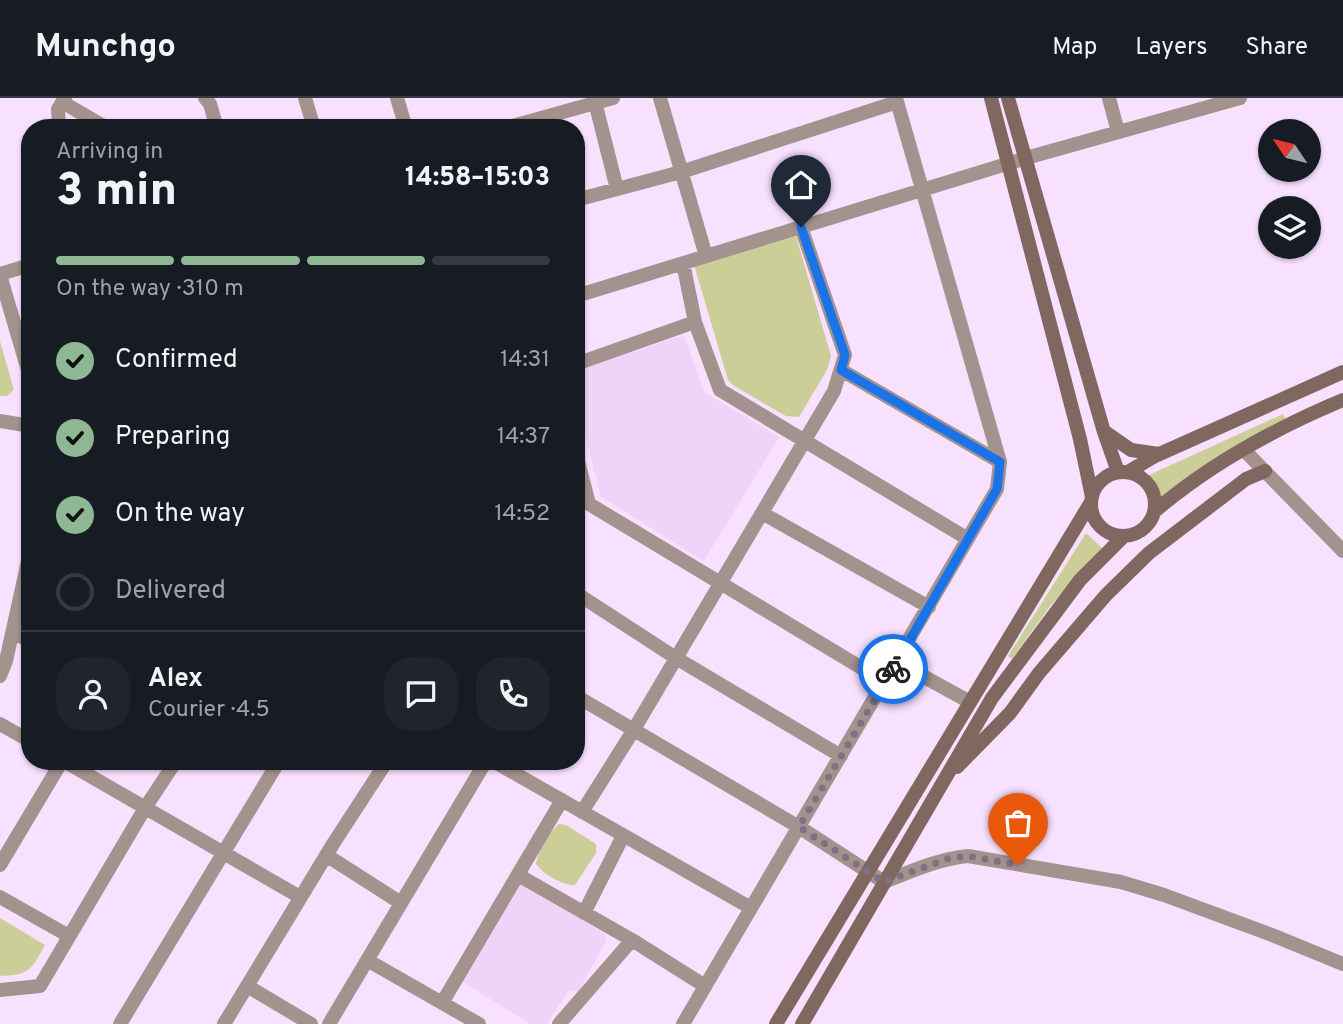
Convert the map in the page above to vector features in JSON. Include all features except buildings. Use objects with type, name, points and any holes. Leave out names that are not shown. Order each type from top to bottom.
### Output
[{"type":"street","points":[[205,98],[210,104],[214,119]]},
{"type":"street","points":[[397,98],[403,119]]},
{"type":"street","points":[[534,119],[595,100],[613,98]]},
{"type":"street","points":[[660,98],[705,256]]},
{"type":"street","points":[[991,98],[1080,439],[1093,516],[1105,531],[1124,536]]},
{"type":"street","points":[[1008,98],[1104,432],[1123,472]]},
{"type":"street","points":[[1109,98],[1118,132]]},
{"type":"street","points":[[585,293],[1118,132],[1196,104],[1240,98]]},
{"type":"street","points":[[310,99],[313,119]]},
{"type":"street","points":[[59,119],[58,109],[64,100],[93,119]]},
{"type":"street","points":[[595,100],[617,189]]},
{"type":"street","points":[[585,198],[681,172],[897,100],[1000,462],[997,489],[705,986],[689,1022]]},
{"type":"street","points":[[582,812],[633,731],[834,391],[845,355],[801,227]]},
{"type":"street","points":[[683,263],[695,323],[720,390],[968,539]]},
{"type":"street","points":[[21,268],[0,274],[21,339]]},
{"type":"street","points":[[585,361],[695,323]]},
{"type":"street","points":[[841,370],[1000,462]]},
{"type":"street","points":[[776,1024],[1101,480],[1343,372]]},
{"type":"street","points":[[1154,511],[1207,471],[1289,422],[1343,400]]},
{"type":"street","points":[[0,421],[21,424]]},
{"type":"street","points":[[1104,432],[1131,450],[1161,454]]},
{"type":"street","points":[[1244,450],[1343,551]]},
{"type":"street","points":[[942,784],[1010,713],[1077,627],[1149,553],[1245,480],[1265,471]]},
{"type":"street","points":[[802,1024],[992,698],[1080,580],[1124,536],[1142,530],[1149,523],[1154,511],[1155,496],[1151,487],[1137,474],[1123,472]]},
{"type":"street","points":[[585,509],[721,582],[886,682]]},
{"type":"street","points":[[762,513],[929,607]]},
{"type":"street","points":[[0,676],[6,661],[21,592]]},
{"type":"street","points":[[585,599],[676,658],[841,755]]},
{"type":"street","points":[[12,631],[21,636]]},
{"type":"street","points":[[897,662],[970,702]]},
{"type":"street","points":[[585,702],[799,827],[884,882]]},
{"type":"street","points":[[0,724],[21,736]]},
{"type":"street","points":[[0,864],[57,770]]},
{"type":"street","points":[[79,770],[300,897]]},
{"type":"street","points":[[0,990],[40,986],[170,770]]},
{"type":"street","points":[[120,1024],[274,770]]},
{"type":"street","points":[[224,1024],[300,897],[381,770]]},
{"type":"street","points":[[329,1024],[481,770]]},
{"type":"street","points":[[509,770],[751,908]]},
{"type":"street","points":[[442,1003],[562,800]]},
{"type":"street","points":[[584,913],[623,836]]},
{"type":"street","points":[[326,855],[401,903]]},
{"type":"street","points":[[884,882],[929,864],[968,856],[1095,877],[1164,895],[1343,964]]},
{"type":"street","points":[[518,875],[632,940],[705,986]]},
{"type":"street","points":[[0,897],[69,936]]},
{"type":"street","points":[[559,1024],[632,940]]},
{"type":"street","points":[[367,960],[479,1024]]},
{"type":"street","points":[[247,986],[311,1024]]},
{"type":"shaded area","points":[[684,335],[704,392],[779,437],[704,561],[601,497],[585,435],[585,368]]},
{"type":"shaded area","points":[[523,883],[606,935],[606,941],[578,992],[569,990],[547,1024],[530,1024],[460,980],[516,885]]},
{"type":"green space","points":[[796,236],[831,356],[827,370],[799,417],[786,416],[728,380],[694,265]]},
{"type":"green space","points":[[0,341],[14,390],[7,396],[0,396]]},
{"type":"green space","points":[[1283,414],[1286,420],[1192,474],[1162,496],[1149,475]]},
{"type":"green space","points":[[1086,533],[1103,549],[1050,606],[1012,659],[1008,656]]},
{"type":"green space","points":[[559,824],[566,825],[596,844],[596,853],[575,885],[554,879],[536,864],[544,842]]},
{"type":"green space","points":[[0,918],[45,945],[33,966],[24,972],[0,976]]},
{"type":"way so far","points":[[893,669],[799,827],[884,882],[950,858],[968,856],[1018,865]]},
{"type":"route","points":[[801,227],[845,355],[841,370],[1000,462],[997,489],[893,669]]}]
